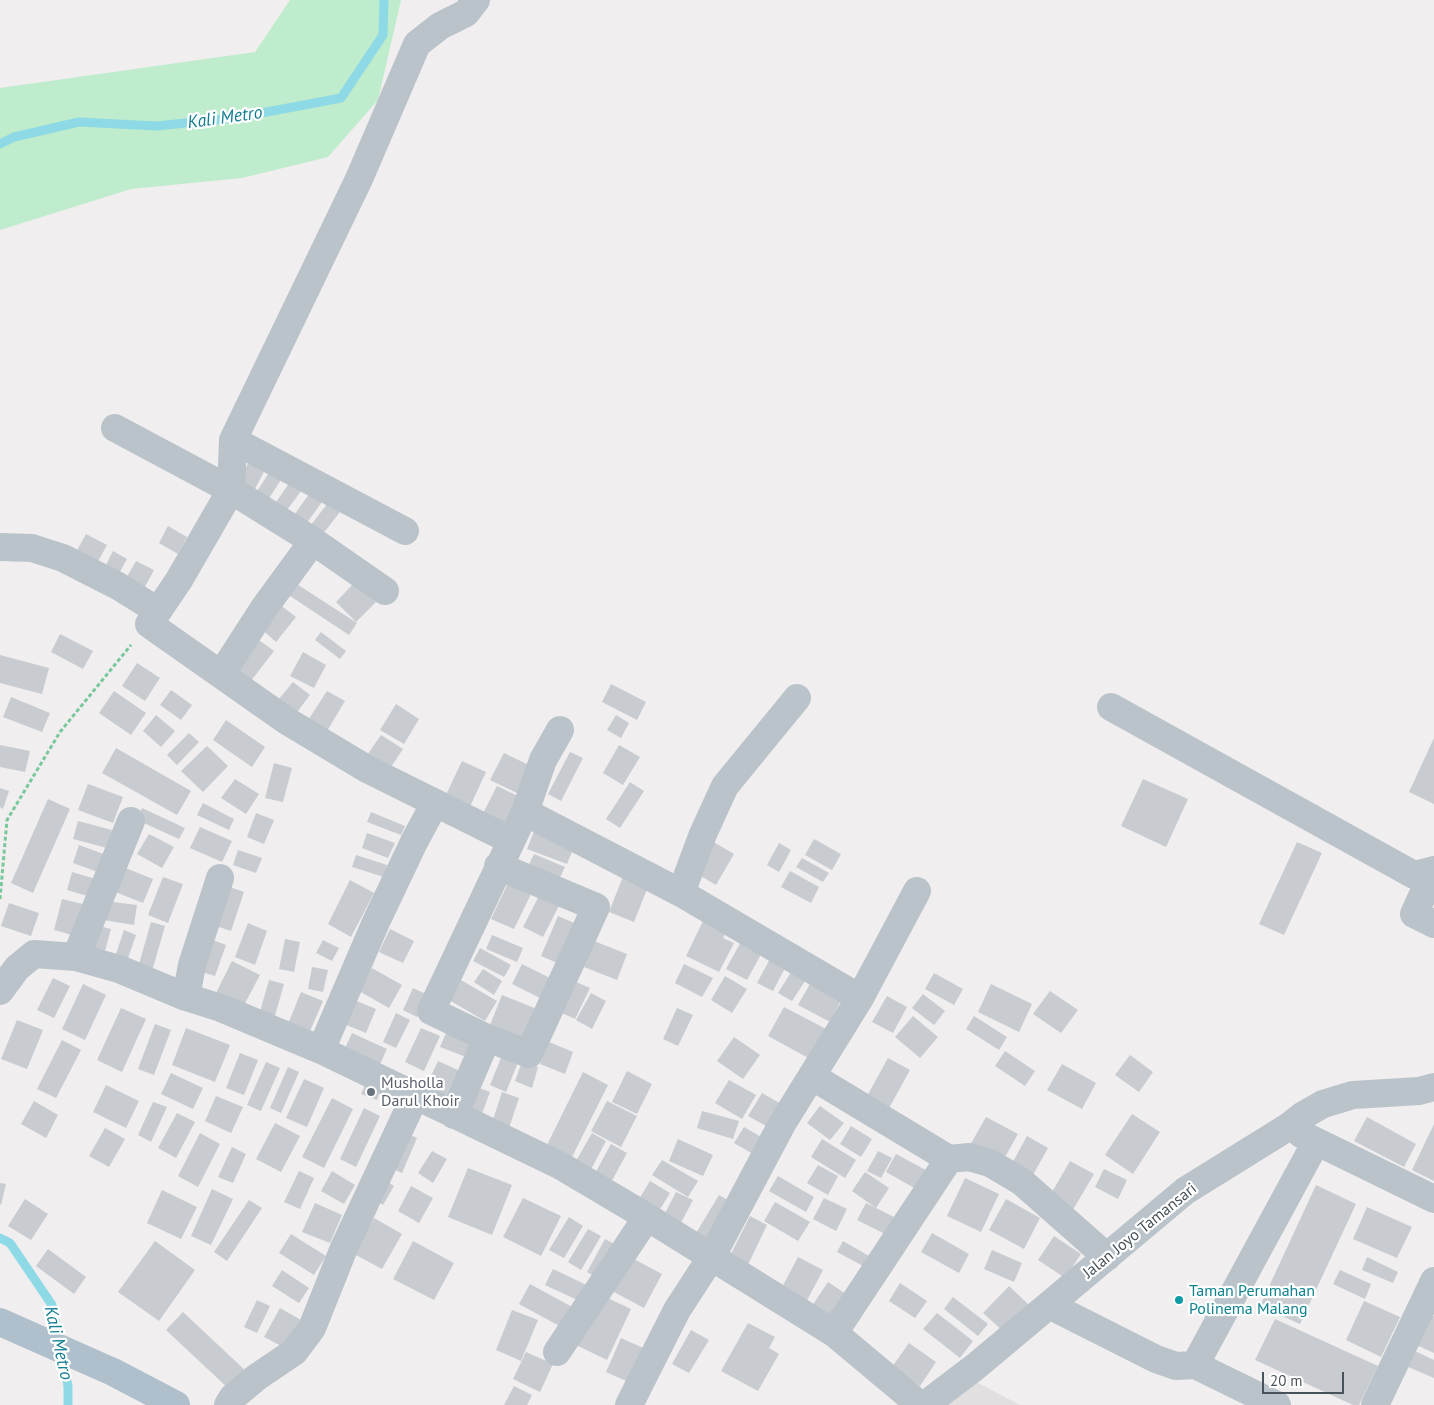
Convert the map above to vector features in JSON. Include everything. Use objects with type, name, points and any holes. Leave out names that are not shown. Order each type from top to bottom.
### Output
[{"type":"main road","points":[[0,1322],[113,1372],[176,1405]]},
{"type":"street","points":[[153,617],[179,580],[231,490],[233,440],[359,179],[417,44],[440,26],[466,13],[476,0]]},
{"type":"street","points":[[115,428],[231,490],[313,541],[386,591]]},
{"type":"street","points":[[233,440],[406,530]]},
{"type":"street","points":[[222,673],[264,608],[313,541]]},
{"type":"street","points":[[0,547],[32,548],[64,558],[153,617],[222,673],[287,721],[366,769],[510,840]]},
{"type":"street","points":[[681,893],[703,834],[725,786],[798,698]]},
{"type":"street","points":[[1111,707],[1414,875],[1434,870]]},
{"type":"street","points":[[498,866],[596,907],[529,1054],[488,1038],[431,1011],[510,840],[525,812],[543,760],[560,730]]},
{"type":"street","points":[[320,1050],[376,922],[435,802]]},
{"type":"street","points":[[525,812],[681,893],[860,998]]},
{"type":"street","points":[[76,957],[131,821]]},
{"type":"street","points":[[1434,870],[1414,914],[1434,924]]},
{"type":"street","points":[[186,997],[192,965],[220,878]]},
{"type":"street","points":[[629,1405],[676,1310],[712,1256],[782,1124],[860,998],[916,891]]},
{"type":"street","points":[[0,991],[16,968],[34,954],[76,957],[119,969],[186,997],[221,1008],[320,1050],[561,1166],[712,1256],[834,1333],[920,1405]]},
{"type":"street","points":[[454,1115],[488,1038]]},
{"type":"street","points":[[812,1077],[949,1159],[969,1157],[990,1163],[1022,1182],[1107,1258]]},
{"type":"street","name":"Jalan Joyo Tamansari","points":[[925,1405],[1107,1258],[1185,1191],[1324,1104],[1354,1095],[1419,1091],[1434,1087]]},
{"type":"street","points":[[228,1405],[233,1397],[257,1377],[294,1352],[312,1328],[344,1248],[415,1096]]},
{"type":"street","points":[[1288,1127],[1434,1199]]},
{"type":"street","points":[[1195,1365],[1316,1142]]},
{"type":"street","points":[[834,1333],[949,1159]]},
{"type":"street","points":[[557,1352],[646,1217]]},
{"type":"street","points":[[1375,1405],[1434,1281]]},
{"type":"street","points":[[1049,1305],[1156,1359],[1176,1366],[1195,1365],[1277,1405]]},
{"type":"path","points":[[0,899],[7,820],[60,732],[153,617]]},
{"type":"shaded area","points":[[974,1381],[1020,1405],[947,1405]]},
{"type":"green space","points":[[290,0],[401,0],[378,100],[328,157],[242,178],[131,189],[0,230],[0,88],[255,52]]},
{"type":"building","points":[[254,453],[269,462],[253,493],[236,485]]},
{"type":"building","points":[[272,468],[284,475],[266,503],[254,496]]},
{"type":"building","points":[[295,475],[307,483],[287,510],[276,502]]},
{"type":"building","points":[[312,490],[324,499],[304,527],[292,518]]},
{"type":"building","points":[[331,499],[343,508],[319,539],[307,530]]},
{"type":"building","points":[[168,526],[187,537],[178,554],[159,543]]},
{"type":"building","points":[[86,534],[107,545],[95,567],[74,556]]},
{"type":"building","points":[[113,551],[127,559],[116,579],[103,571]]},
{"type":"building","points":[[136,561],[154,570],[142,592],[124,582]]},
{"type":"building","points":[[292,581],[357,623],[349,635],[284,592]]},
{"type":"building","points":[[355,582],[376,602],[356,622],[336,602]]},
{"type":"building","points":[[279,604],[296,617],[276,642],[259,627]]},
{"type":"building","points":[[321,632],[346,651],[340,659],[315,640]]},
{"type":"building","points":[[60,634],[93,651],[83,669],[51,652]]},
{"type":"building","points":[[256,638],[274,651],[247,686],[229,673]]},
{"type":"building","points":[[303,652],[326,665],[314,688],[290,676]]},
{"type":"building","points":[[0,655],[49,668],[42,694],[0,683]]},
{"type":"building","points":[[137,663],[160,678],[145,701],[122,686]]},
{"type":"building","points":[[293,682],[310,695],[291,720],[273,706]]},
{"type":"building","points":[[611,684],[646,702],[637,720],[602,702]]},
{"type":"building","points":[[171,690],[192,705],[181,720],[160,705]]},
{"type":"building","points":[[114,691],[146,713],[131,735],[99,713]]},
{"type":"building","points":[[327,691],[345,701],[324,736],[305,725]]},
{"type":"building","points":[[11,697],[50,713],[42,732],[3,717]]},
{"type":"building","points":[[396,704],[419,719],[404,744],[380,730]]},
{"type":"building","points":[[156,715],[175,731],[161,747],[143,731]]},
{"type":"building","points":[[616,715],[629,723],[621,738],[607,730]]},
{"type":"building","points":[[226,720],[265,747],[252,767],[213,740]]},
{"type":"building","points":[[189,733],[199,742],[177,765],[167,755]]},
{"type":"building","points":[[381,735],[403,749],[385,776],[363,761]]},
{"type":"building","points":[[1434,738],[1434,804],[1409,792]]},
{"type":"building","points":[[0,745],[30,751],[25,772],[0,767]]},
{"type":"building","points":[[619,745],[640,757],[623,785],[603,773]]},
{"type":"building","points":[[207,746],[228,766],[203,792],[181,771]]},
{"type":"building","points":[[116,748],[191,791],[177,815],[102,773]]},
{"type":"building","points":[[570,752],[583,758],[561,801],[548,794]]},
{"type":"building","points":[[504,753],[535,768],[521,795],[490,780]]},
{"type":"building","points":[[462,761],[486,772],[467,813],[443,801]]},
{"type":"building","points":[[274,763],[292,768],[283,802],[265,798]]},
{"type":"building","points":[[235,779],[259,794],[246,814],[221,798]]},
{"type":"building","points":[[1143,779],[1188,799],[1166,847],[1121,826]]},
{"type":"building","points":[[630,782],[644,791],[620,828],[606,819]]},
{"type":"building","points":[[88,784],[123,797],[113,823],[78,810]]},
{"type":"building","points":[[497,786],[522,798],[503,835],[478,823]]},
{"type":"building","points":[[0,788],[9,791],[3,809],[0,807]]},
{"type":"building","points":[[48,799],[70,809],[33,893],[11,883]]},
{"type":"building","points":[[203,803],[234,819],[229,830],[197,815]]},
{"type":"building","points":[[142,808],[185,828],[179,839],[137,820]]},
{"type":"building","points":[[371,812],[405,826],[401,835],[367,822]]},
{"type":"building","points":[[256,813],[274,820],[264,844],[247,837]]},
{"type":"building","points":[[78,821],[112,830],[107,848],[73,839]]},
{"type":"building","points":[[536,826],[576,842],[567,864],[527,849]]},
{"type":"building","points":[[200,827],[232,841],[222,862],[190,848]]},
{"type":"building","points":[[367,833],[395,843],[388,858],[362,848]]},
{"type":"building","points":[[149,834],[174,847],[162,868],[137,854]]},
{"type":"building","points":[[814,839],[841,854],[832,870],[805,855]]},
{"type":"building","points":[[710,840],[734,854],[716,885],[692,871]]},
{"type":"building","points":[[1297,842],[1322,853],[1284,935],[1259,924]]},
{"type":"building","points":[[779,843],[791,850],[779,872],[767,865]]},
{"type":"building","points":[[79,845],[109,856],[103,874],[73,863]]},
{"type":"building","points":[[238,850],[262,858],[256,873],[233,865]]},
{"type":"building","points":[[534,854],[565,867],[557,884],[526,871]]},
{"type":"building","points":[[356,855],[387,865],[384,877],[352,867]]},
{"type":"building","points":[[802,858],[829,873],[823,882],[796,867]]},
{"type":"building","points":[[123,867],[153,879],[143,903],[113,891]]},
{"type":"building","points":[[626,869],[651,879],[634,922],[609,912]]},
{"type":"building","points":[[790,871],[819,887],[811,903],[781,887]]},
{"type":"building","points":[[72,872],[99,880],[94,898],[67,890]]},
{"type":"building","points":[[163,877],[183,884],[168,923],[148,915]]},
{"type":"building","points":[[350,880],[374,893],[351,937],[328,924]]},
{"type":"building","points":[[509,881],[532,892],[514,929],[491,919]]},
{"type":"building","points":[[227,886],[244,892],[231,931],[213,925]]},
{"type":"building","points":[[542,890],[562,900],[543,937],[523,927]]},
{"type":"building","points":[[62,899],[91,906],[83,938],[54,930]]},
{"type":"building","points":[[106,901],[137,905],[134,925],[103,920]]},
{"type":"building","points":[[9,903],[39,913],[31,936],[1,926]]},
{"type":"building","points":[[706,915],[729,926],[723,938],[734,943],[719,972],[686,956]]},
{"type":"building","points":[[558,916],[579,925],[562,965],[541,956]]},
{"type":"building","points":[[151,922],[165,926],[151,975],[137,971]]},
{"type":"building","points":[[248,923],[267,931],[255,965],[235,957]]},
{"type":"building","points":[[99,926],[111,929],[103,958],[91,954]]},
{"type":"building","points":[[390,929],[414,941],[403,963],[379,952]]},
{"type":"building","points":[[124,930],[136,935],[126,964],[114,960]]},
{"type":"building","points":[[492,935],[523,948],[517,962],[486,949]]},
{"type":"building","points":[[744,936],[765,947],[747,980],[726,969]]},
{"type":"building","points":[[210,939],[226,945],[215,976],[198,971]]},
{"type":"building","points":[[285,939],[300,942],[294,972],[279,969]]},
{"type":"building","points":[[323,940],[339,948],[332,961],[316,953]]},
{"type":"building","points":[[594,941],[627,954],[617,980],[584,967]]},
{"type":"building","points":[[480,948],[511,965],[504,977],[473,961]]},
{"type":"building","points":[[771,957],[786,966],[773,991],[757,983]]},
{"type":"building","points":[[232,961],[260,975],[242,1009],[215,995]]},
{"type":"building","points":[[522,964],[552,979],[542,999],[512,984]]},
{"type":"building","points":[[684,964],[713,978],[702,997],[675,983]]},
{"type":"building","points":[[312,967],[328,970],[323,992],[308,989]]},
{"type":"building","points":[[372,968],[402,985],[389,1008],[359,991]]},
{"type":"building","points":[[483,969],[502,981],[494,995],[474,982]]},
{"type":"building","points":[[793,969],[807,978],[792,1001],[778,993]]},
{"type":"building","points":[[934,973],[963,989],[954,1005],[925,989]]},
{"type":"building","points":[[725,976],[747,989],[732,1013],[711,1000]]},
{"type":"building","points":[[53,978],[70,986],[54,1018],[37,1010]]},
{"type":"building","points":[[567,978],[590,988],[575,1019],[553,1009]]},
{"type":"building","points":[[269,980],[284,984],[274,1019],[259,1015]]},
{"type":"building","points":[[461,980],[497,1001],[485,1021],[449,1000]]},
{"type":"building","points":[[811,982],[842,998],[830,1022],[798,1005]]},
{"type":"building","points":[[83,984],[106,995],[85,1040],[62,1029]]},
{"type":"building","points":[[991,984],[1032,1004],[1019,1032],[978,1012]]},
{"type":"building","points":[[413,988],[428,995],[417,1017],[403,1010]]},
{"type":"building","points":[[1050,991],[1078,1010],[1061,1033],[1033,1014]]},
{"type":"building","points":[[301,992],[323,1001],[307,1038],[286,1029]]},
{"type":"building","points":[[591,993],[606,1001],[592,1029],[576,1020]]},
{"type":"building","points":[[923,994],[945,1011],[934,1025],[912,1008]]},
{"type":"building","points":[[502,995],[537,1009],[522,1045],[488,1030]]},
{"type":"building","points":[[887,996],[907,1007],[893,1033],[872,1022]]},
{"type":"building","points":[[354,1000],[376,1009],[366,1033],[344,1024]]},
{"type":"building","points":[[784,1007],[828,1030],[812,1060],[768,1036]]},
{"type":"building","points":[[121,1008],[146,1019],[122,1072],[97,1060]]},
{"type":"building","points":[[677,1008],[693,1015],[678,1046],[663,1039]]},
{"type":"building","points":[[396,1013],[410,1020],[396,1048],[383,1042]]},
{"type":"building","points":[[913,1016],[938,1037],[920,1058],[895,1037]]},
{"type":"building","points":[[974,1016],[1007,1037],[999,1050],[966,1029]]},
{"type":"building","points":[[17,1020],[43,1030],[27,1069],[1,1059]]},
{"type":"building","points":[[155,1024],[171,1030],[154,1075],[138,1069]]},
{"type":"building","points":[[186,1028],[230,1045],[215,1082],[172,1065]]},
{"type":"building","points":[[421,1028],[440,1036],[424,1071],[405,1062]]},
{"type":"building","points":[[352,1033],[387,1049],[375,1075],[340,1059]]},
{"type":"building","points":[[446,1033],[472,1043],[466,1057],[440,1047]]},
{"type":"building","points":[[734,1037],[760,1055],[743,1079],[717,1061]]},
{"type":"building","points":[[62,1040],[81,1050],[56,1098],[37,1089]]},
{"type":"building","points":[[549,1042],[573,1052],[565,1074],[540,1064]]},
{"type":"building","points":[[1005,1051],[1035,1071],[1025,1086],[995,1066]]},
{"type":"building","points":[[240,1053],[258,1060],[244,1095],[226,1088]]},
{"type":"building","points":[[503,1053],[519,1060],[506,1092],[490,1085]]},
{"type":"building","points":[[1130,1055],[1153,1072],[1139,1092],[1115,1075]]},
{"type":"building","points":[[888,1058],[910,1070],[888,1110],[866,1098]]},
{"type":"building","points":[[438,1061],[460,1071],[445,1104],[423,1093]]},
{"type":"building","points":[[266,1062],[280,1068],[261,1111],[247,1105]]},
{"type":"building","points":[[522,1062],[538,1067],[532,1088],[515,1081]]},
{"type":"building","points":[[1062,1064],[1096,1083],[1082,1109],[1047,1090]]},
{"type":"building","points":[[288,1067],[299,1072],[281,1113],[270,1108]]},
{"type":"building","points":[[627,1071],[652,1084],[637,1114],[612,1102]]},
{"type":"building","points":[[583,1072],[608,1085],[570,1161],[545,1149]]},
{"type":"building","points":[[171,1073],[203,1088],[193,1109],[161,1094]]},
{"type":"building","points":[[304,1079],[324,1088],[307,1127],[286,1118]]},
{"type":"building","points":[[729,1080],[756,1095],[742,1119],[715,1103]]},
{"type":"building","name":"Musholla Darul Khoir","points":[[366,1083],[381,1089],[377,1100],[361,1094]]},
{"type":"building","points":[[106,1085],[139,1101],[126,1128],[93,1112]]},
{"type":"building","points":[[471,1085],[490,1092],[479,1122],[460,1115]]},
{"type":"building","points":[[502,1092],[519,1098],[508,1131],[491,1126]]},
{"type":"building","points":[[762,1093],[788,1108],[775,1131],[748,1116]]},
{"type":"building","points":[[216,1096],[243,1107],[231,1133],[205,1121]]},
{"type":"building","points":[[332,1098],[353,1109],[324,1168],[302,1157]]},
{"type":"building","points":[[34,1101],[58,1115],[46,1138],[21,1124]]},
{"type":"building","points":[[607,1101],[637,1116],[621,1147],[591,1131]]},
{"type":"building","points":[[153,1102],[167,1107],[151,1142],[138,1135]]},
{"type":"building","points":[[820,1106],[844,1123],[830,1140],[807,1123]]},
{"type":"building","points":[[364,1108],[380,1116],[356,1167],[340,1159]]},
{"type":"building","points":[[702,1111],[739,1121],[733,1139],[697,1128]]},
{"type":"building","points":[[177,1113],[195,1122],[176,1158],[158,1148]]},
{"type":"building","points":[[1132,1114],[1160,1132],[1133,1174],[1105,1155]]},
{"type":"building","points":[[986,1117],[1018,1134],[1001,1164],[969,1147]]},
{"type":"building","points":[[1367,1117],[1416,1144],[1404,1167],[1354,1141]]},
{"type":"building","points":[[275,1123],[300,1136],[281,1172],[256,1159]]},
{"type":"building","points":[[1434,1124],[1434,1181],[1412,1170]]},
{"type":"building","points":[[851,1126],[872,1139],[861,1157],[840,1144]]},
{"type":"building","points":[[744,1127],[770,1142],[760,1158],[734,1143]]},
{"type":"building","points":[[105,1128],[125,1139],[109,1167],[89,1156]]},
{"type":"building","points":[[402,1131],[417,1138],[402,1173],[386,1166]]},
{"type":"building","points":[[200,1133],[220,1144],[198,1187],[178,1176]]},
{"type":"building","points":[[592,1133],[606,1141],[587,1177],[572,1168]]},
{"type":"building","points":[[1027,1136],[1048,1148],[1029,1182],[1008,1171]]},
{"type":"building","points":[[678,1139],[713,1155],[703,1176],[669,1161]]},
{"type":"building","points":[[822,1139],[856,1160],[845,1178],[811,1157]]},
{"type":"building","points":[[611,1144],[627,1153],[608,1188],[592,1179]]},
{"type":"building","points":[[232,1147],[246,1154],[233,1183],[218,1177]]},
{"type":"building","points":[[432,1151],[447,1159],[433,1183],[418,1173]]},
{"type":"building","points":[[878,1151],[892,1158],[881,1178],[867,1171]]},
{"type":"building","points":[[896,1154],[935,1175],[925,1194],[886,1172]]},
{"type":"building","points":[[662,1160],[698,1181],[688,1197],[652,1175]]},
{"type":"building","points":[[1070,1161],[1094,1174],[1071,1213],[1048,1199]]},
{"type":"building","points":[[818,1165],[838,1176],[828,1195],[807,1183]]},
{"type":"building","points":[[468,1168],[512,1185],[492,1235],[448,1217]]},
{"type":"building","points":[[1104,1169],[1127,1180],[1118,1199],[1095,1187]]},
{"type":"building","points":[[299,1171],[314,1178],[300,1209],[284,1202]]},
{"type":"building","points":[[332,1171],[355,1185],[344,1204],[321,1191]]},
{"type":"building","points":[[865,1172],[889,1188],[876,1208],[852,1191]]},
{"type":"building","points":[[778,1176],[814,1197],[806,1212],[769,1191]]},
{"type":"building","points":[[382,1178],[394,1186],[383,1205],[370,1197]]},
{"type":"building","points":[[965,1178],[999,1194],[981,1232],[947,1216]]},
{"type":"building","points":[[650,1181],[670,1193],[654,1219],[634,1207]]},
{"type":"building","points":[[0,1183],[6,1184],[1,1205],[0,1204]]},
{"type":"building","points":[[1316,1185],[1356,1204],[1300,1324],[1260,1306]]},
{"type":"building","points":[[411,1186],[433,1198],[419,1223],[398,1211]]},
{"type":"building","points":[[212,1189],[233,1199],[211,1245],[191,1236]]},
{"type":"building","points":[[162,1190],[197,1207],[181,1239],[147,1223]]},
{"type":"building","points":[[676,1192],[693,1200],[676,1232],[660,1223]]},
{"type":"building","points":[[719,1195],[729,1201],[706,1239],[696,1233]]},
{"type":"building","points":[[523,1198],[561,1216],[541,1256],[503,1237]]},
{"type":"building","points":[[824,1198],[847,1209],[836,1231],[813,1219]]},
{"type":"building","points":[[25,1199],[48,1214],[31,1240],[8,1226]]},
{"type":"building","points":[[1006,1199],[1040,1218],[1024,1249],[989,1230]]},
{"type":"building","points":[[249,1200],[262,1208],[227,1261],[214,1252]]},
{"type":"building","points":[[775,1202],[810,1222],[798,1241],[764,1221]]},
{"type":"building","points":[[315,1203],[342,1215],[330,1243],[302,1232]]},
{"type":"building","points":[[866,1203],[896,1218],[887,1235],[857,1220]]},
{"type":"building","points":[[1367,1207],[1412,1227],[1397,1258],[1353,1239]]},
{"type":"building","points":[[750,1216],[767,1225],[745,1271],[727,1262]]},
{"type":"building","points":[[569,1217],[583,1226],[564,1258],[549,1250]]},
{"type":"building","points":[[374,1218],[402,1234],[382,1269],[354,1254]]},
{"type":"building","points":[[588,1229],[601,1236],[581,1270],[568,1262]]},
{"type":"building","points":[[932,1233],[969,1254],[959,1273],[921,1252]]},
{"type":"building","points":[[291,1234],[326,1256],[314,1275],[279,1253]]},
{"type":"building","points":[[1054,1236],[1081,1254],[1065,1278],[1038,1260]]},
{"type":"building","points":[[605,1239],[622,1248],[603,1281],[587,1272]]},
{"type":"building","points":[[155,1241],[195,1270],[159,1321],[118,1292]]},
{"type":"building","points":[[413,1241],[454,1263],[434,1300],[393,1279]]},
{"type":"building","points":[[843,1241],[869,1256],[863,1266],[837,1252]]},
{"type":"building","points":[[48,1249],[86,1277],[74,1294],[36,1266]]},
{"type":"building","points":[[992,1250],[1022,1263],[1014,1282],[984,1269]]},
{"type":"building","points":[[630,1257],[662,1274],[644,1308],[612,1291]]},
{"type":"building","points":[[798,1257],[823,1270],[803,1308],[778,1295]]},
{"type":"building","points":[[1367,1257],[1398,1272],[1393,1283],[1362,1270]]},
{"type":"building","points":[[553,1269],[595,1289],[588,1305],[545,1285]]},
{"type":"building","points":[[282,1270],[309,1288],[299,1303],[272,1286]]},
{"type":"building","points":[[1340,1270],[1371,1284],[1365,1299],[1333,1284]]},
{"type":"building","points":[[828,1282],[849,1296],[830,1326],[808,1312]]},
{"type":"building","points":[[900,1283],[927,1301],[915,1318],[889,1301]]},
{"type":"building","points":[[530,1284],[576,1309],[565,1329],[519,1304]]},
{"type":"building","points":[[1009,1286],[1029,1305],[1004,1332],[983,1313]]},
{"type":"building","points":[[597,1293],[631,1309],[607,1360],[572,1343]]},
{"type":"building","points":[[953,1297],[988,1324],[978,1336],[944,1309]]},
{"type":"building","points":[[257,1300],[270,1306],[257,1333],[244,1327]]},
{"type":"building","points":[[1364,1301],[1400,1317],[1381,1357],[1346,1340]]},
{"type":"building","points":[[280,1308],[301,1320],[285,1348],[264,1337]]},
{"type":"building","points":[[512,1310],[538,1320],[521,1361],[496,1350]]},
{"type":"building","points":[[183,1312],[247,1372],[230,1390],[166,1330]]},
{"type":"building","points":[[937,1313],[973,1341],[960,1358],[923,1329]]},
{"type":"building","points":[[1428,1313],[1434,1316],[1434,1353],[1414,1344]]},
{"type":"building","points":[[1275,1319],[1378,1366],[1359,1405],[1353,1405],[1255,1360]]},
{"type":"building","points":[[748,1323],[775,1337],[769,1348],[779,1354],[758,1391],[721,1371]]},
{"type":"building","points":[[691,1330],[709,1340],[689,1373],[672,1364]]},
{"type":"building","points":[[621,1338],[650,1351],[635,1385],[606,1372]]},
{"type":"building","points":[[909,1343],[936,1362],[920,1386],[892,1367]]},
{"type":"building","points":[[1413,1350],[1434,1360],[1434,1378],[1406,1366]]},
{"type":"building","points":[[526,1352],[553,1364],[540,1392],[513,1379]]},
{"type":"building","points":[[514,1386],[532,1395],[527,1405],[504,1405]]},
{"type":"waterway","name":"Kali Metro","points":[[0,144],[14,137],[79,122],[156,126],[235,118],[341,98],[383,35],[384,0]]},
{"type":"waterway","name":"Kali Metro","points":[[0,1238],[10,1243],[52,1305],[68,1386],[68,1405]]},
{"type":"place","name":"Musholla Darul Khoir","points":[[371,1092]]},
{"type":"place","name":"Taman Perumahan Polinema Malang","points":[[1179,1300]]}]
